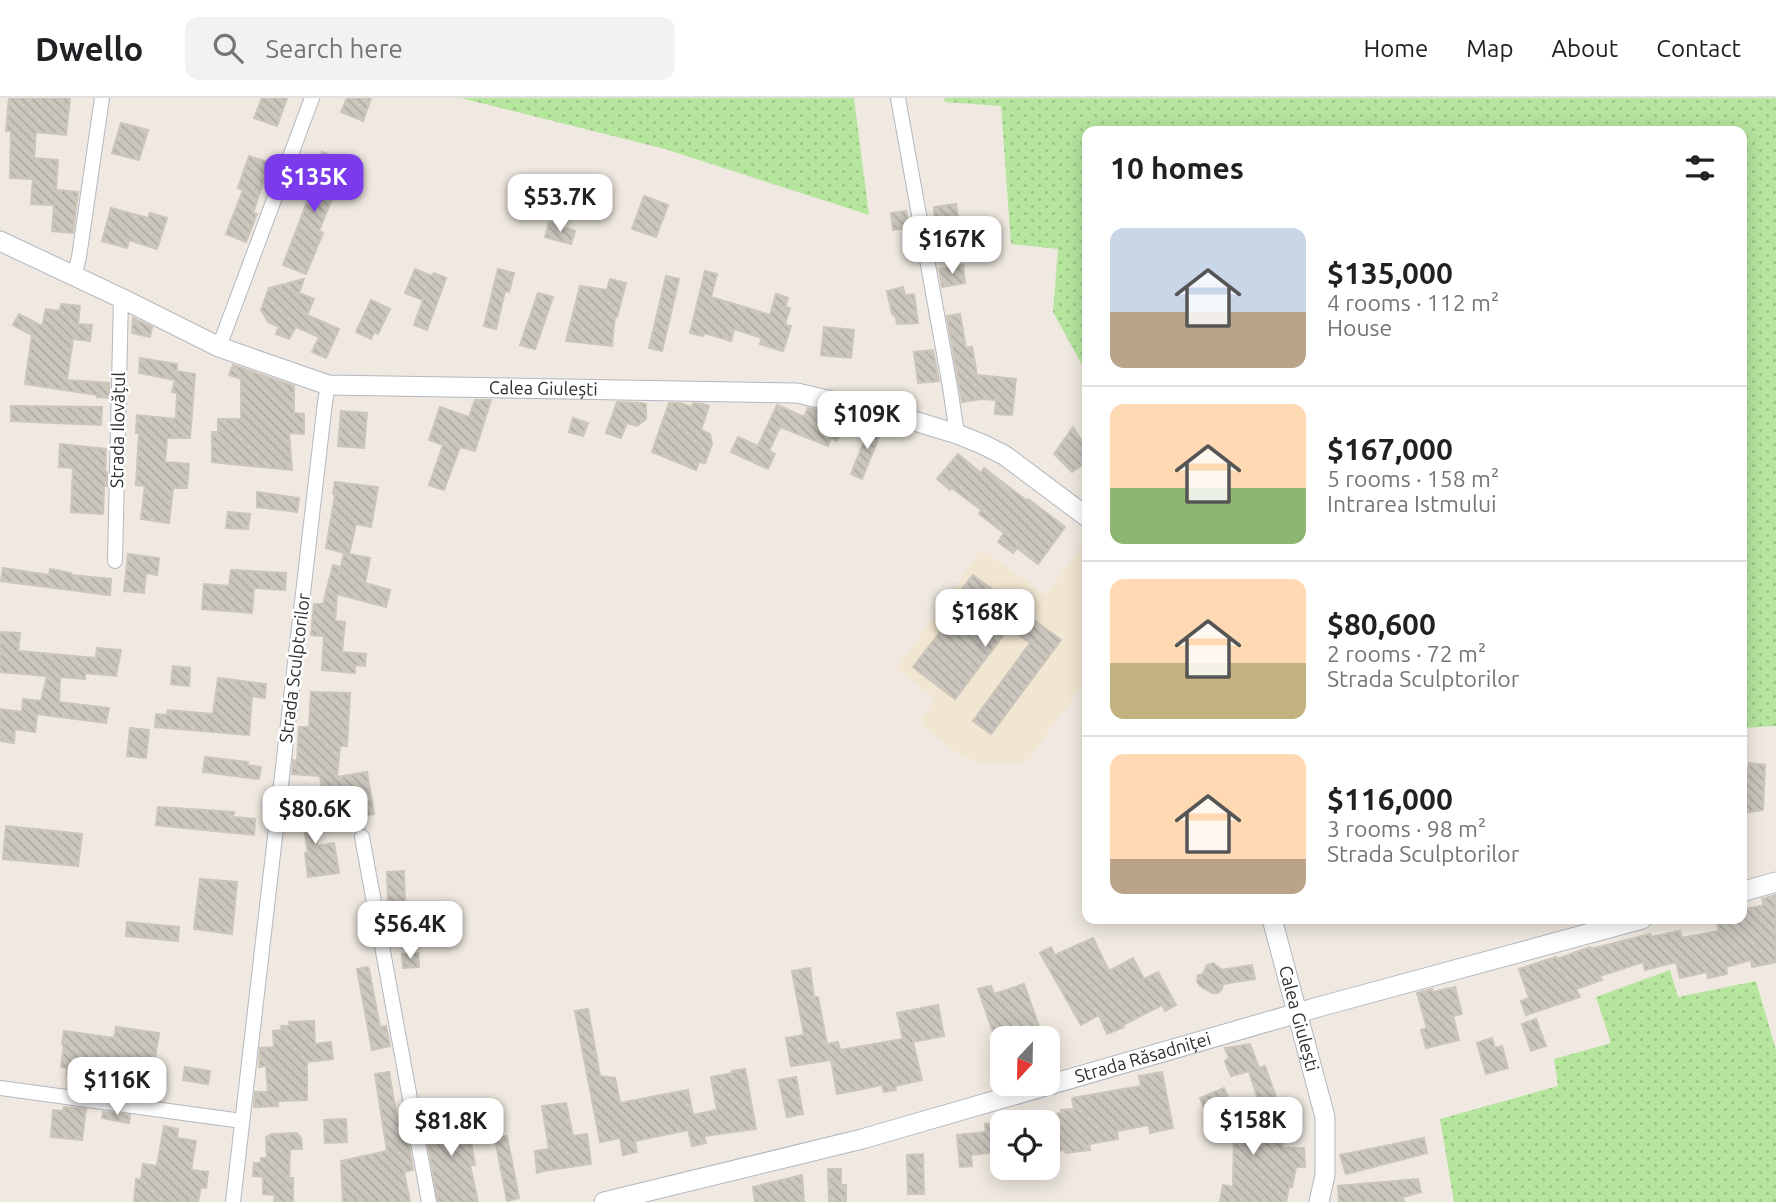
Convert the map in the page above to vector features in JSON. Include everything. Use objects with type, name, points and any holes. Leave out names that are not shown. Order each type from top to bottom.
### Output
[{"type":"main road","name":"Calea Giulești","points":[[0,241],[219,347],[328,385],[797,393],[901,417],[957,434],[1004,455],[1082,513]]},
{"type":"main road","points":[[1747,890],[1776,882]]},
{"type":"main road","name":"Calea Giulești","points":[[1273,924],[1325,1117],[1325,1175],[1319,1202]]},
{"type":"main road","name":"Strada Răsadniței","points":[[604,1202],[862,1139],[1297,1013],[1624,924]]},
{"type":"street","points":[[74,276],[102,98]]},
{"type":"street","points":[[219,347],[312,98]]},
{"type":"street","points":[[898,98],[957,434]]},
{"type":"street","name":"Strada Ilovățul","points":[[115,561],[121,298]]},
{"type":"street","name":"Strada Sculptorilor","points":[[233,1202],[328,385]]},
{"type":"street","points":[[362,837],[429,1202]]},
{"type":"street","points":[[0,1088],[242,1121]]},
{"type":"shaded area","points":[[1082,545],[1082,686],[1026,763],[981,763],[958,754],[927,730],[921,720],[936,698],[896,669],[982,549],[1046,595]]},
{"type":"green space","points":[[461,98],[854,98],[869,215],[665,149]]},
{"type":"green space","points":[[944,98],[1776,98],[1776,726],[1747,728],[1747,126],[1082,126],[1082,365],[1053,312],[1058,249],[1011,244],[1001,106],[945,102]]},
{"type":"green space","points":[[1670,970],[1678,997],[1756,981],[1776,1050],[1776,1202],[1454,1202],[1440,1119],[1558,1086],[1554,1059],[1611,1043],[1596,997]]},
{"type":"building","points":[[9,98],[70,98],[66,135],[36,132],[34,158],[58,160],[56,190],[78,192],[73,233],[52,231],[54,205],[31,204],[33,179],[10,178],[11,131],[6,131]]},
{"type":"building","points":[[262,98],[287,98],[277,126],[254,118]]},
{"type":"building","points":[[347,98],[371,98],[363,121],[341,112]]},
{"type":"building","points":[[121,123],[148,130],[139,160],[112,153]]},
{"type":"building","points":[[322,152],[344,161],[319,231],[323,233],[306,274],[283,265],[315,181],[311,179]]},
{"type":"building","points":[[249,156],[270,163],[253,213],[257,214],[246,242],[226,234],[243,190],[238,188]]},
{"type":"building","points":[[644,196],[668,205],[656,237],[632,229]]},
{"type":"building","points":[[956,204],[958,219],[935,222],[934,207]]},
{"type":"building","points":[[111,208],[148,218],[150,213],[167,218],[157,249],[129,240],[127,248],[102,241]]},
{"type":"building","points":[[906,211],[909,228],[893,230],[891,213]]},
{"type":"building","points":[[549,223],[575,231],[571,244],[545,237]]},
{"type":"building","points":[[975,242],[977,259],[954,262],[952,245]]},
{"type":"building","points":[[963,265],[965,283],[942,287],[939,269]]},
{"type":"building","points":[[415,269],[446,278],[427,330],[414,325],[423,300],[405,293]]},
{"type":"building","points":[[498,269],[514,273],[509,292],[505,291],[496,329],[484,326]]},
{"type":"building","points":[[705,271],[717,274],[711,297],[770,315],[776,294],[788,298],[785,307],[790,308],[785,325],[791,326],[783,351],[760,344],[762,338],[734,329],[731,341],[704,333],[703,336],[690,333]]},
{"type":"building","points":[[666,276],[679,279],[662,351],[649,348]]},
{"type":"building","points":[[304,279],[299,293],[314,299],[307,315],[339,329],[326,358],[312,352],[319,337],[296,327],[289,339],[276,334],[279,327],[268,322],[261,310],[269,288]]},
{"type":"building","points":[[610,279],[626,283],[617,317],[615,316],[612,346],[566,341],[580,286],[607,290]]},
{"type":"building","points":[[903,287],[905,295],[914,294],[918,323],[897,324],[896,317],[892,314],[887,291]]},
{"type":"building","points":[[538,293],[553,297],[535,349],[520,345]]},
{"type":"building","points":[[371,300],[390,309],[378,334],[374,332],[371,339],[356,332]]},
{"type":"building","points":[[61,304],[80,306],[78,324],[92,325],[90,341],[73,339],[67,380],[109,383],[109,398],[25,384],[32,335],[13,325],[19,314],[42,326],[46,309],[60,311]]},
{"type":"building","points":[[960,314],[966,348],[972,347],[977,375],[1016,379],[1012,415],[995,414],[996,400],[962,402],[947,316]]},
{"type":"building","points":[[133,318],[152,327],[150,337],[132,333]]},
{"type":"building","points":[[824,327],[854,330],[851,358],[821,355]]},
{"type":"building","points":[[933,350],[939,381],[918,383],[914,352]]},
{"type":"building","points":[[140,358],[177,364],[177,371],[195,374],[190,438],[167,438],[165,462],[189,464],[187,488],[173,488],[169,523],[141,519],[145,486],[136,485],[139,433],[136,433],[137,415],[176,419],[177,393],[172,392],[175,380],[139,373]]},
{"type":"building","points":[[233,365],[294,386],[294,413],[304,414],[304,434],[289,433],[292,470],[212,462],[212,432],[218,432],[218,419],[241,419],[241,379],[229,375]]},
{"type":"building","points":[[475,400],[491,400],[475,451],[460,447],[444,490],[429,485],[443,445],[429,440],[440,407],[469,417]]},
{"type":"building","points":[[617,402],[646,404],[646,419],[637,426],[627,423],[621,438],[606,433]]},
{"type":"building","points":[[669,403],[692,407],[693,403],[709,406],[701,430],[710,434],[712,444],[705,463],[699,462],[696,470],[652,452]]},
{"type":"building","points":[[777,405],[804,417],[808,408],[848,417],[837,441],[831,438],[828,446],[780,427],[769,451],[775,454],[768,469],[731,452],[738,437],[758,446]]},
{"type":"building","points":[[11,406],[102,407],[101,425],[11,421]]},
{"type":"building","points":[[341,411],[367,413],[364,448],[338,446]]},
{"type":"building","points":[[573,418],[588,423],[583,436],[569,432]]},
{"type":"building","points":[[871,424],[883,427],[862,479],[851,474]]},
{"type":"building","points":[[1073,427],[1082,441],[1082,465],[1072,472],[1054,454]]},
{"type":"building","points":[[60,444],[106,449],[107,486],[104,486],[103,514],[71,512],[73,468],[59,467]]},
{"type":"building","points":[[958,454],[981,473],[984,468],[1065,527],[1038,564],[1017,548],[1013,553],[998,542],[1004,533],[979,514],[981,510],[937,479]]},
{"type":"building","points":[[335,482],[378,487],[371,527],[356,524],[349,554],[370,558],[365,583],[390,590],[386,607],[337,594],[335,621],[345,622],[342,652],[366,654],[365,666],[355,665],[355,673],[322,670],[324,636],[311,635],[314,604],[323,604],[333,565],[340,567],[339,575],[344,553],[326,548]]},
{"type":"building","points":[[257,492],[299,498],[297,512],[257,507]]},
{"type":"building","points":[[228,512],[250,514],[248,529],[226,528]]},
{"type":"building","points":[[128,554],[159,558],[157,575],[146,573],[144,593],[124,591]]},
{"type":"building","points":[[3,568],[49,575],[50,569],[71,575],[111,579],[110,595],[1,581]]},
{"type":"building","points":[[231,570],[286,573],[285,590],[254,588],[252,613],[202,609],[204,584],[229,586]]},
{"type":"building","points":[[973,575],[1061,640],[991,734],[973,721],[1030,643],[1009,628],[955,699],[913,667],[967,597],[960,592]]},
{"type":"building","points":[[0,632],[20,633],[18,651],[96,658],[97,648],[121,650],[116,676],[85,673],[85,679],[60,677],[59,702],[109,708],[106,723],[37,714],[35,732],[15,729],[14,743],[0,741],[0,709],[22,712],[23,699],[41,701],[47,676],[0,672]]},
{"type":"building","points":[[173,666],[190,668],[189,686],[171,684]]},
{"type":"building","points":[[218,678],[266,684],[265,698],[252,696],[249,735],[155,727],[156,714],[167,715],[168,710],[213,714]]},
{"type":"building","points":[[311,692],[350,693],[347,746],[340,746],[337,777],[367,772],[374,814],[359,817],[358,809],[326,812],[320,776],[292,774],[293,760],[297,761],[299,727],[309,727]]},
{"type":"building","points":[[130,728],[149,730],[146,758],[127,756]]},
{"type":"building","points":[[205,757],[248,762],[247,765],[261,767],[259,779],[203,772]]},
{"type":"building","points":[[1749,763],[1765,765],[1763,810],[1747,812]]},
{"type":"building","points":[[158,807],[234,812],[233,817],[255,819],[254,835],[156,825]]},
{"type":"building","points":[[289,812],[319,814],[317,846],[334,843],[339,873],[308,877],[304,827],[288,826]]},
{"type":"building","points":[[6,826],[82,834],[78,866],[3,859]]},
{"type":"building","points":[[404,871],[405,904],[388,904],[387,872]]},
{"type":"building","points":[[200,879],[237,882],[232,934],[194,929]]},
{"type":"building","points":[[1776,895],[1776,962],[1752,967],[1751,960],[1726,967],[1727,974],[1708,978],[1707,972],[1680,978],[1676,962],[1645,970],[1643,962],[1600,976],[1602,980],[1576,989],[1580,997],[1526,1015],[1521,1001],[1529,998],[1519,969],[1590,947],[1591,949],[1650,934],[1651,937],[1680,931],[1682,938],[1719,931],[1717,924],[1747,924],[1747,909],[1764,905],[1762,899]]},
{"type":"building","points":[[127,922],[179,927],[178,941],[126,936]]},
{"type":"building","points":[[1093,938],[1109,971],[1133,958],[1144,979],[1158,972],[1176,1005],[1165,1011],[1162,1005],[1107,1034],[1099,1015],[1081,1025],[1040,953],[1051,947],[1055,955]]},
{"type":"building","points":[[418,953],[419,967],[403,968],[402,954]]},
{"type":"building","points":[[1213,963],[1222,970],[1252,965],[1255,979],[1223,984],[1218,993],[1212,993],[1197,982],[1198,975],[1203,974],[1207,965]]},
{"type":"building","points":[[367,967],[380,1027],[386,1026],[390,1046],[372,1050],[357,969]]},
{"type":"building","points":[[810,968],[814,997],[818,997],[827,1044],[838,1042],[840,1050],[903,1039],[897,1013],[938,1005],[944,1036],[913,1042],[922,1080],[895,1086],[896,1090],[884,1092],[882,1085],[837,1094],[831,1060],[791,1066],[786,1038],[804,1035],[792,971]]},
{"type":"building","points":[[1024,984],[1039,1026],[991,1026],[978,989],[991,986],[994,994]]},
{"type":"building","points":[[1455,987],[1462,1014],[1453,1016],[1459,1040],[1426,1048],[1421,1030],[1427,1028],[1417,993]]},
{"type":"building","points":[[588,1009],[600,1076],[615,1078],[620,1103],[688,1090],[693,1115],[717,1110],[711,1077],[745,1069],[756,1129],[704,1136],[706,1143],[692,1146],[688,1130],[635,1141],[637,1152],[623,1155],[620,1138],[600,1142],[575,1011]]},
{"type":"building","points":[[1536,1019],[1546,1046],[1531,1051],[1522,1024]]},
{"type":"building","points":[[314,1021],[315,1044],[331,1042],[333,1059],[307,1062],[307,1100],[278,1101],[278,1106],[254,1107],[255,1092],[268,1092],[266,1066],[259,1067],[260,1048],[274,1047],[273,1031],[282,1030],[281,1026],[290,1026],[289,1022]]},
{"type":"building","points":[[116,1027],[159,1033],[153,1071],[123,1067],[121,1078],[89,1075],[89,1080],[74,1078],[75,1074],[67,1073],[67,1068],[61,1067],[64,1031],[114,1038]]},
{"type":"building","points":[[1492,1038],[1495,1048],[1502,1046],[1508,1068],[1486,1074],[1477,1043]]},
{"type":"building","points":[[1250,1044],[1259,1068],[1265,1066],[1277,1100],[1260,1105],[1250,1071],[1231,1076],[1225,1061],[1229,1058],[1225,1048]]},
{"type":"building","points":[[185,1067],[210,1071],[208,1084],[183,1080]]},
{"type":"building","points":[[389,1072],[397,1118],[404,1117],[413,1170],[404,1172],[410,1202],[343,1202],[341,1161],[387,1151],[375,1074]]},
{"type":"building","points":[[1162,1072],[1173,1128],[1150,1133],[1149,1125],[1117,1131],[1118,1139],[1089,1144],[1090,1150],[1066,1153],[1065,1150],[1060,1151],[1060,1113],[1061,1110],[1074,1109],[1072,1098],[1141,1086],[1139,1076]]},
{"type":"building","points":[[796,1077],[803,1114],[787,1117],[779,1080]]},
{"type":"building","points":[[1224,1088],[1245,1138],[1281,1137],[1283,1148],[1304,1148],[1305,1167],[1296,1167],[1286,1202],[1220,1202],[1223,1185],[1233,1187],[1234,1135],[1218,1142],[1200,1098]]},
{"type":"building","points":[[566,1103],[573,1136],[587,1134],[591,1164],[537,1173],[535,1151],[549,1149],[542,1106]]},
{"type":"building","points":[[64,1107],[86,1109],[82,1140],[51,1137],[53,1110],[63,1111]]},
{"type":"building","points":[[461,1110],[467,1143],[471,1142],[475,1165],[470,1165],[478,1202],[438,1202],[423,1115],[433,1113],[434,1117]]},
{"type":"building","points":[[103,1112],[130,1115],[129,1123],[102,1118]]},
{"type":"building","points":[[346,1119],[347,1142],[325,1143],[324,1120]]},
{"type":"building","points":[[990,1123],[990,1153],[971,1155],[972,1166],[960,1167],[957,1135],[986,1132],[985,1124]]},
{"type":"building","points":[[164,1126],[178,1129],[177,1138],[196,1141],[191,1170],[208,1172],[206,1188],[201,1187],[198,1202],[134,1202],[136,1179],[141,1180],[143,1164],[157,1166]]},
{"type":"building","points":[[297,1133],[301,1138],[302,1149],[290,1149],[289,1178],[293,1178],[293,1202],[274,1202],[275,1195],[263,1194],[263,1177],[253,1176],[254,1163],[261,1163],[261,1158],[267,1158],[266,1137],[272,1134]]},
{"type":"building","points":[[507,1136],[519,1198],[507,1201],[495,1139]]},
{"type":"building","points":[[1424,1138],[1427,1153],[1346,1174],[1340,1155]]},
{"type":"building","points":[[923,1154],[924,1194],[908,1194],[907,1155]]},
{"type":"building","points":[[828,1169],[841,1169],[841,1185],[846,1185],[846,1202],[829,1202]]},
{"type":"building","points":[[802,1175],[804,1202],[755,1202],[753,1187]]},
{"type":"building","points":[[1418,1179],[1421,1192],[1403,1197],[1404,1202],[1339,1202],[1338,1186]]}]
